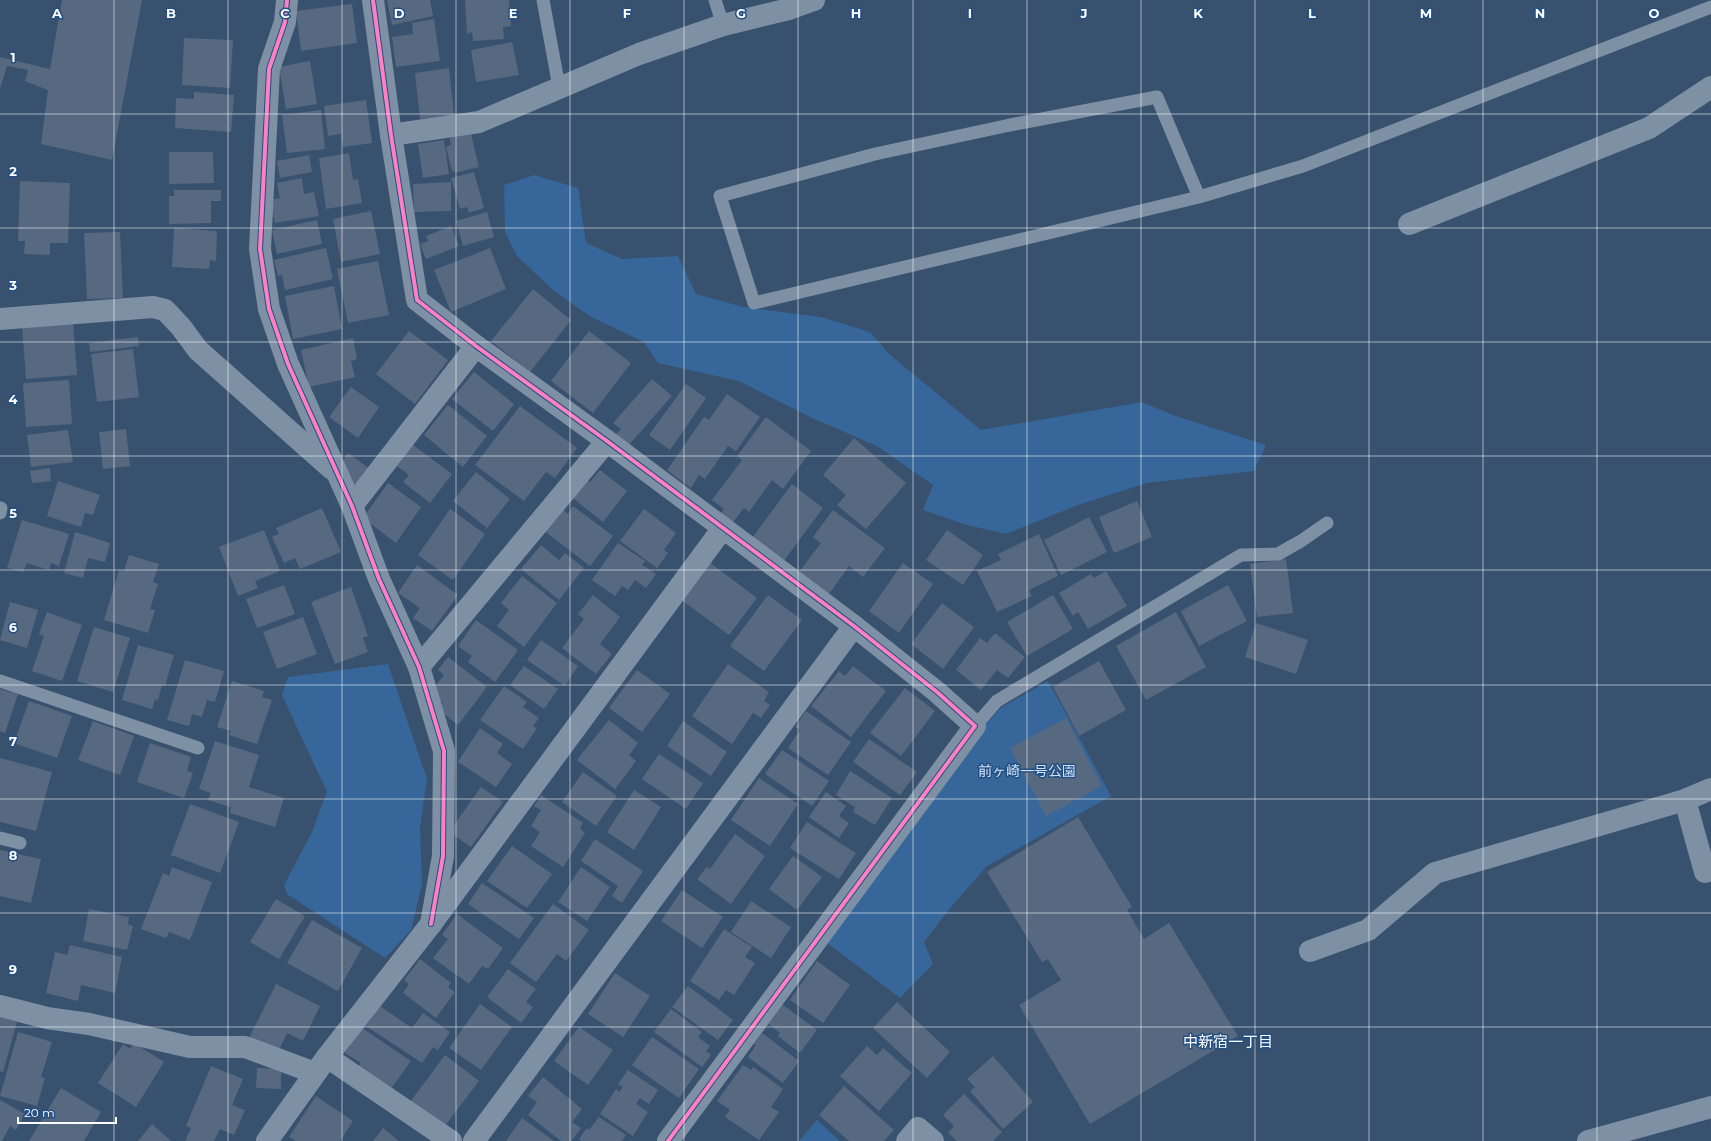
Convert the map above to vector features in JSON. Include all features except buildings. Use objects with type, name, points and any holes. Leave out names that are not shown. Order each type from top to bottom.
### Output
[{"type":"street","points":[[287,0],[285,22],[269,70],[260,249],[270,309],[283,350],[352,506],[379,579],[418,667],[444,751],[443,856],[431,924]]},
{"type":"street","points":[[373,0],[391,135],[417,300],[476,346],[607,441],[854,626],[937,692],[975,726],[668,1141]]},
{"type":"street","points":[[391,135],[479,122],[639,54],[723,25],[789,9],[814,0]]},
{"type":"street","points":[[1409,224],[1649,128],[1711,87]]},
{"type":"street","points":[[0,319],[153,307],[165,310],[182,327],[198,350],[337,474]]},
{"type":"street","points":[[352,506],[476,346]]},
{"type":"street","points":[[418,667],[607,441]]},
{"type":"street","points":[[267,1141],[321,1065],[431,924],[723,528]]},
{"type":"street","points":[[474,1141],[854,626]]},
{"type":"street","points":[[1310,951],[1368,930],[1435,874],[1685,800],[1711,789]]},
{"type":"street","points":[[1685,800],[1705,872],[1711,870]]},
{"type":"street","points":[[0,1006],[47,1018],[89,1024],[190,1047],[245,1047],[321,1065],[451,1141]]},
{"type":"street","points":[[1588,1141],[1711,1107]]},
{"type":"street","points":[[906,1141],[918,1128],[933,1141]]},
{"type":"lane","points":[[543,0],[559,87]]},
{"type":"lane","points":[[715,0],[723,25]]},
{"type":"lane","points":[[1200,197],[1157,97],[1010,125],[875,154],[720,196],[754,303],[1200,197],[1303,166],[1711,7]]},
{"type":"lane","points":[[975,726],[997,701],[1241,555],[1278,554],[1328,523]]},
{"type":"lane","points":[[0,681],[198,748]]},
{"type":"lane","points":[[0,838],[20,843]]},
{"type":"green space","points":[[534,175],[578,188],[586,243],[622,259],[678,256],[696,294],[743,307],[821,317],[870,332],[889,354],[981,430],[1142,402],[1173,415],[1266,445],[1254,471],[1147,483],[1078,505],[1006,534],[967,525],[923,510],[933,485],[877,446],[812,418],[739,381],[658,363],[644,342],[591,317],[553,290],[517,256],[505,232],[504,185]]},
{"type":"green space","points":[[388,664],[427,779],[420,828],[422,884],[411,930],[385,958],[287,894],[284,885],[312,832],[327,792],[282,695],[288,677]]},
{"type":"green space","name":"前ヶ崎一号公園","points":[[1048,681],[1111,796],[987,866],[951,907],[924,942],[933,964],[900,998],[826,942],[981,729],[1002,707]]},
{"type":"green space","points":[[817,1120],[840,1141],[799,1141]]},
{"type":"cycle path","points":[[287,0],[285,22],[269,69],[260,249],[269,309],[288,364],[352,506],[379,579],[419,667],[444,751],[443,856],[431,924]]},
{"type":"cycle path","points":[[373,0],[391,135],[417,300],[476,346],[607,441],[854,626],[937,692],[975,726],[668,1141]]},
{"type":"district","name":"中新宿一丁目","points":[[1228,1042]]}]
